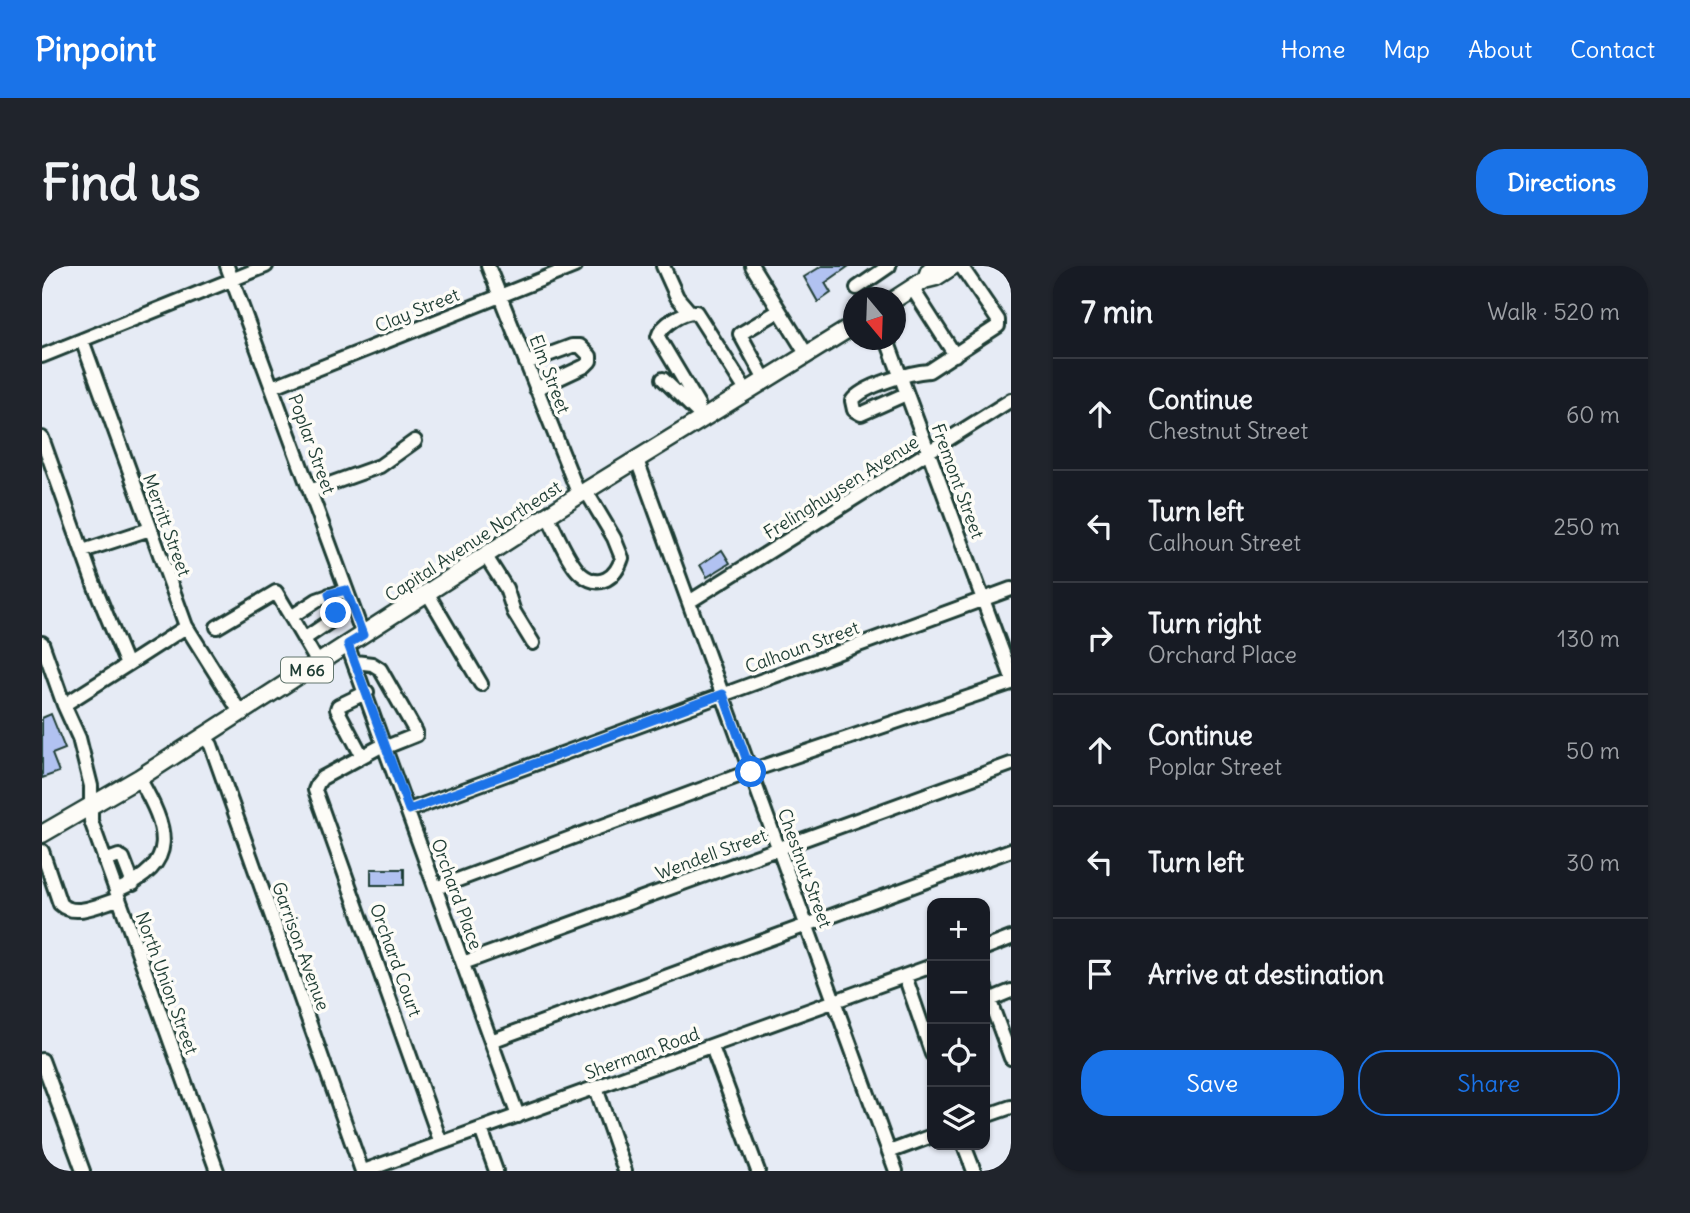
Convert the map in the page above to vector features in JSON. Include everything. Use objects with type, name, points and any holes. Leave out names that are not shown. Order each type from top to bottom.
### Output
[{"type":"main road","points":[[906,291],[925,278],[936,277],[953,266]]},
{"type":"main road","name":"Capital Avenue Northeast","points":[[42,834],[139,778],[637,460],[701,416],[747,392],[843,332]]},
{"type":"street","name":"Poplar Street","points":[[227,266],[363,635]]},
{"type":"street","points":[[42,356],[266,266]]},
{"type":"street","name":"Elm Street","points":[[488,266],[536,389],[582,493],[614,538],[622,558],[615,575],[598,582],[580,573],[547,515]]},
{"type":"street","name":"Clay Street","points":[[272,387],[575,266]]},
{"type":"street","points":[[663,266],[677,297],[689,311]]},
{"type":"street","points":[[752,266],[807,355]]},
{"type":"street","points":[[858,287],[889,266]]},
{"type":"street","points":[[906,394],[861,414],[854,410],[852,401],[856,395],[900,377],[929,371],[995,330],[999,324],[961,266]]},
{"type":"street","points":[[925,278],[955,355]]},
{"type":"street","points":[[701,416],[698,404],[658,337],[663,327],[689,311],[696,312],[747,392]]},
{"type":"street","points":[[765,380],[740,334],[779,311]]},
{"type":"street","name":"Merritt Street","points":[[82,340],[186,628],[240,712]]},
{"type":"street","points":[[526,363],[572,346],[580,346],[590,356],[586,366],[536,389]]},
{"type":"street","name":"Fremont Street","points":[[891,350],[1011,675]]},
{"type":"street","points":[[663,379],[701,416]]},
{"type":"street","name":"Frelinghuysen Avenue","points":[[689,602],[1011,400]]},
{"type":"street","points":[[42,438],[127,665]]},
{"type":"street","points":[[310,491],[380,466],[415,441]]},
{"type":"street","name":"Chestnut Street","points":[[637,460],[896,1171]]},
{"type":"street","points":[[83,551],[150,529]]},
{"type":"street","points":[[485,555],[506,588],[514,612],[533,643]]},
{"type":"street","name":"Calhoun Street","points":[[409,810],[1011,589]]},
{"type":"street","points":[[291,617],[329,594],[346,590]]},
{"type":"street","points":[[217,627],[276,592],[318,663]]},
{"type":"street","points":[[304,639],[335,618],[329,594]]},
{"type":"street","points":[[428,594],[481,684]]},
{"type":"street","points":[[64,705],[186,628]]},
{"type":"street","name":"Orchard Place","points":[[348,644],[518,1116]]},
{"type":"street","name":"North Union Street","points":[[43,647],[79,738],[91,786],[91,821],[217,1171]]},
{"type":"street","points":[[355,662],[372,664],[380,669],[394,698],[405,710],[416,735],[362,756],[337,709],[338,706],[367,692]]},
{"type":"street","points":[[436,888],[751,772],[1011,683]]},
{"type":"street","name":"Garrison Avenue","points":[[203,735],[215,758],[363,1171]]},
{"type":"street","name":"Orchard Court","points":[[362,756],[323,778],[315,790],[441,1143]]},
{"type":"street","name":"Wendell Street","points":[[463,963],[1011,764]]},
{"type":"street","points":[[42,852],[60,904],[65,908],[75,911],[117,895],[133,884],[149,871],[163,848],[164,834],[159,813],[139,778]]},
{"type":"street","points":[[491,1041],[1011,850]]},
{"type":"street","points":[[105,861],[119,856],[123,859],[133,884]]},
{"type":"street","points":[[990,945],[1011,938]]},
{"type":"street","name":"Sherman Road","points":[[363,1171],[927,968]]},
{"type":"street","points":[[905,976],[927,1040]]},
{"type":"street","points":[[990,994],[1011,991]]},
{"type":"street","points":[[990,1002],[1011,1058]]},
{"type":"street","points":[[712,1046],[758,1171]]},
{"type":"street","points":[[42,1060],[83,1171]]},
{"type":"street","points":[[596,1088],[625,1171]]},
{"type":"street","points":[[990,1114],[1011,1107]]},
{"type":"street","points":[[481,1129],[496,1171]]},
{"type":"street","points":[[889,1152],[927,1138]]},
{"type":"street","points":[[966,1150],[974,1171]]},
{"type":"building","points":[[822,266],[849,266],[825,283],[831,293],[818,302],[804,277]]},
{"type":"building","points":[[722,550],[730,563],[707,577],[700,565]]},
{"type":"building","points":[[51,714],[65,749],[52,754],[59,772],[42,778],[42,718]]},
{"type":"building","points":[[371,869],[404,869],[404,885],[371,885]]},
{"type":"route","points":[[336,613],[329,594],[346,590],[363,635],[348,644],[409,810],[723,694],[751,772]]}]
